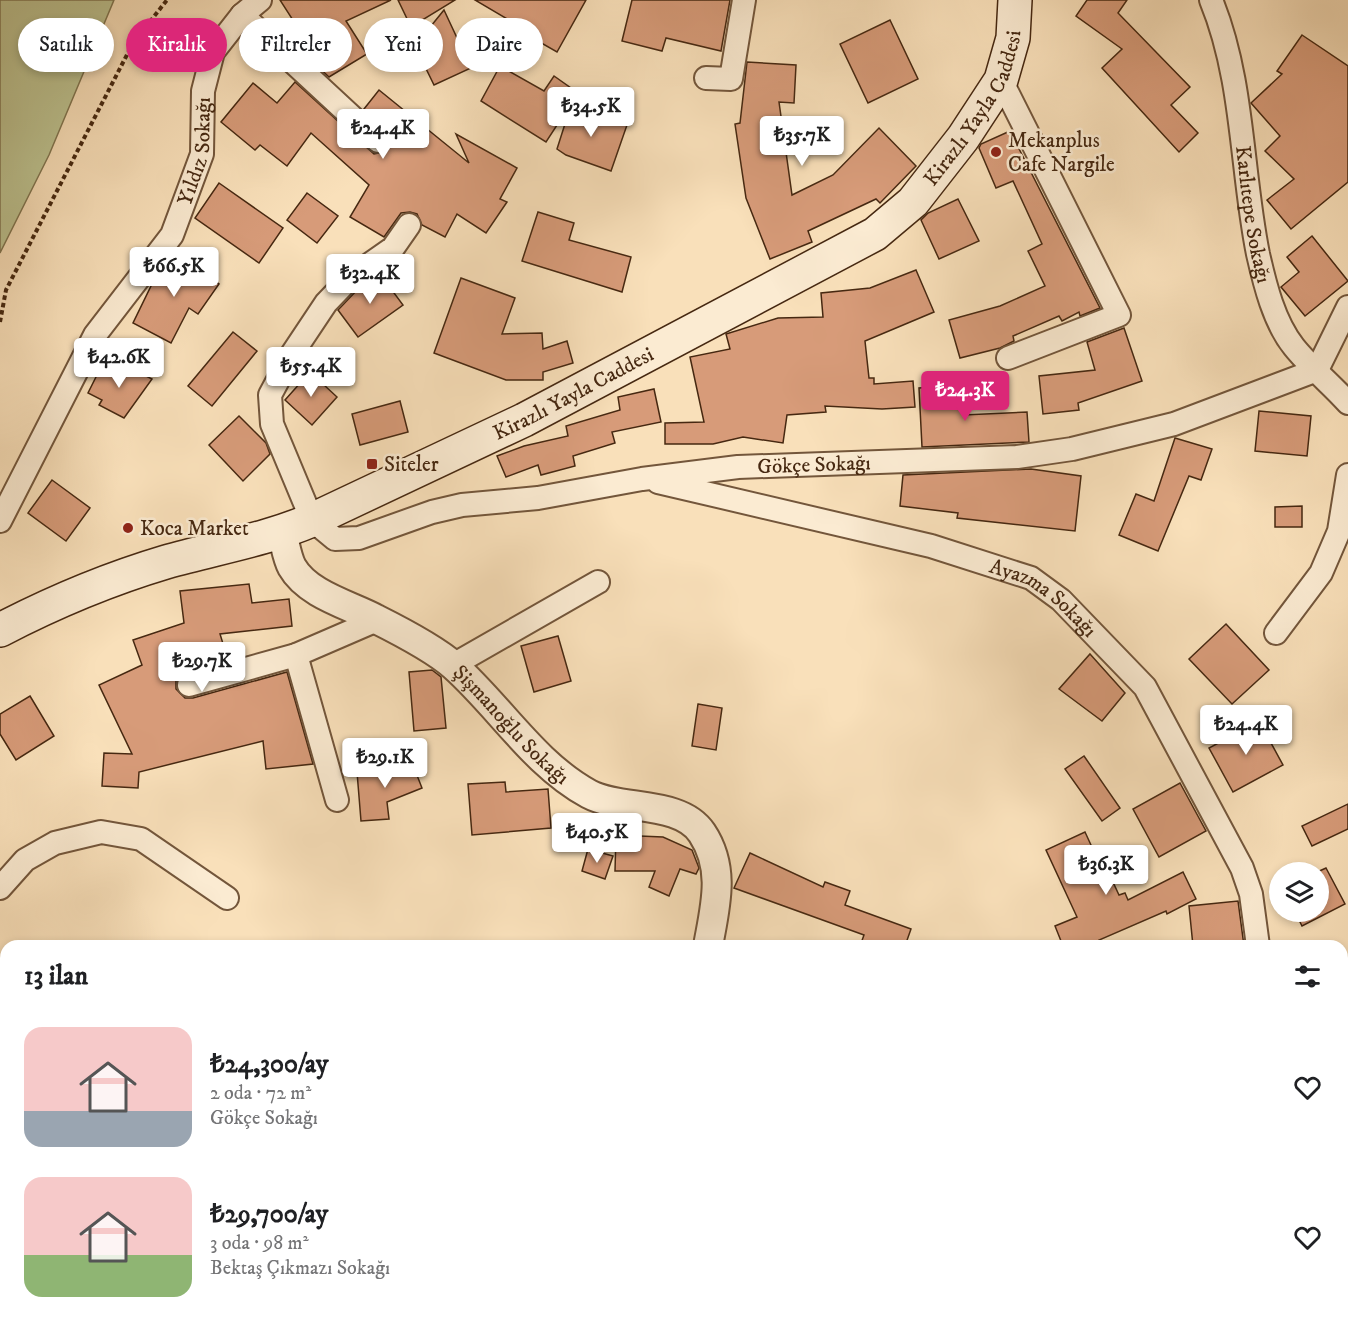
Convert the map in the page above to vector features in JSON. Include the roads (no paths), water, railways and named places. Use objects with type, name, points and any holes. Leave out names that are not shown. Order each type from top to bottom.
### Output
[{"type":"main road","name":"Kirazlı Yayla Caddesi","points":[[0,630],[43,608],[164,563],[297,526],[524,420],[875,234],[913,202],[963,138],[1001,80],[1013,38],[1015,0]]},
{"type":"street","name":"Yıldız Sokağı","points":[[0,521],[95,335],[172,235],[202,154],[202,91],[213,52],[242,15],[260,0]]},
{"type":"street","points":[[706,78],[730,79],[744,0]]},
{"type":"street","name":"Karlıtepe Sokağı","points":[[1211,0],[1222,28],[1236,91],[1250,211],[1264,280],[1278,318],[1293,347],[1348,403]]},
{"type":"street","points":[[242,15],[378,141]]},
{"type":"street","points":[[1001,80],[1119,315],[1008,358]]},
{"type":"street","points":[[297,526],[272,424],[270,395],[292,354],[326,303],[350,278],[393,248],[409,225]]},
{"type":"street","points":[[1317,370],[1348,307]]},
{"type":"street","name":"Gökçe Sokağı","points":[[297,526],[335,539],[359,538],[432,512],[462,505],[538,498],[642,479],[738,467],[1017,457],[1050,452],[1174,424],[1317,370]]},
{"type":"street","points":[[1275,633],[1321,573],[1339,531],[1348,475]]},
{"type":"street","name":"Ayazma Sokağı","points":[[642,479],[932,546],[1031,578],[1061,600],[1145,687],[1242,868],[1251,894],[1257,940]]},
{"type":"street","name":"Şişmanoğlu Sokağı","points":[[297,526],[292,567],[309,585],[377,620],[453,665],[542,758],[588,794],[613,804],[654,807],[685,818],[700,830],[710,846],[719,881],[709,940]]},
{"type":"street","points":[[453,665],[598,582]]},
{"type":"street","points":[[189,685],[296,655],[377,620]]},
{"type":"street","points":[[296,655],[337,800]]},
{"type":"street","points":[[0,888],[25,860],[55,843],[101,832],[141,839],[227,898]]},
{"type":"place","name":"Mekanplus Cafe Nargile","points":[[996,152]]},
{"type":"place","name":"Siteler","points":[[372,464]]},
{"type":"place","name":"Koca Market","points":[[128,528]]}]
